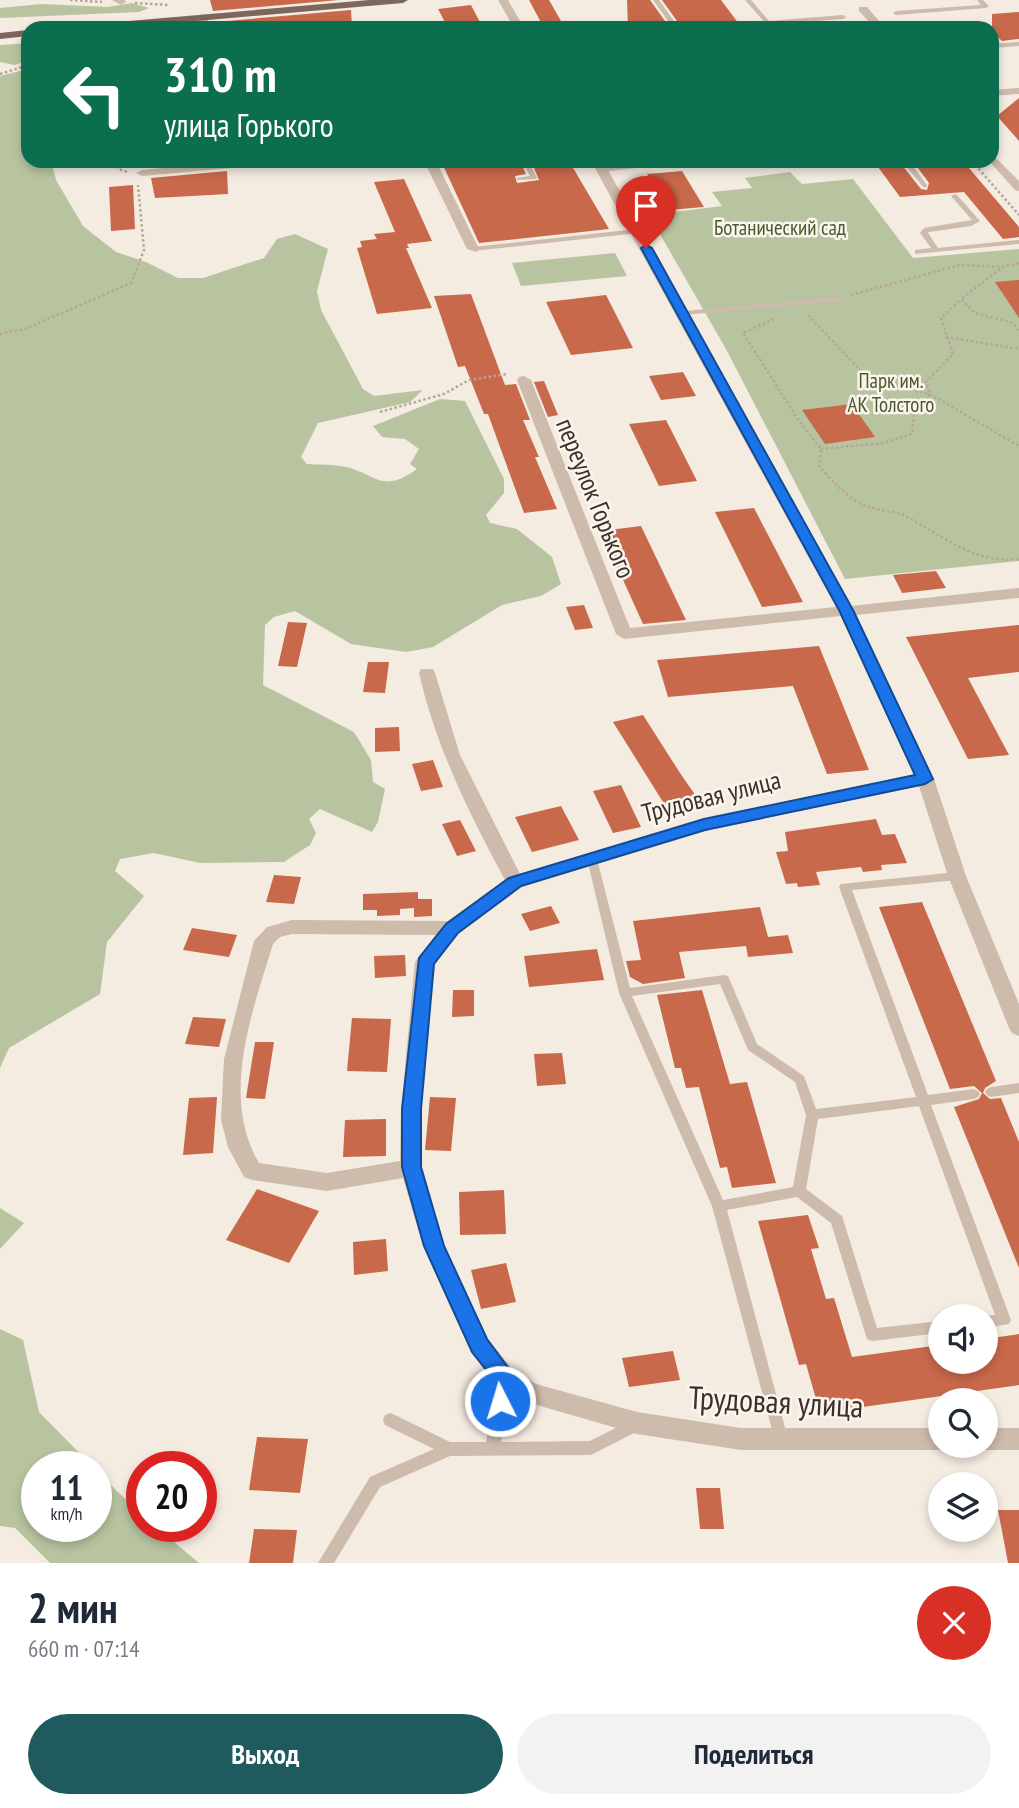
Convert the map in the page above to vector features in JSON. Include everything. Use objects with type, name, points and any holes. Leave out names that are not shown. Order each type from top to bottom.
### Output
[{"type":"main road","points":[[213,21],[403,0]]},
{"type":"main road","points":[[0,36],[21,34]]},
{"type":"street","points":[[503,0],[515,21]]},
{"type":"street","points":[[863,9],[874,21]]},
{"type":"street","points":[[999,92],[1019,91]]},
{"type":"street","points":[[999,165],[1019,188]]},
{"type":"street","points":[[140,178],[219,168]]},
{"type":"street","points":[[433,168],[473,249]]},
{"type":"street","points":[[600,168],[846,610],[925,779],[957,876],[1019,1028]]},
{"type":"street","name":"переулок Горького","points":[[523,380],[624,634],[846,610]]},
{"type":"street","points":[[846,610],[1019,593]]},
{"type":"street","points":[[427,673],[435,713],[462,783],[515,882]]},
{"type":"street","name":"Трудовая улица","points":[[925,779],[704,825],[515,882],[452,928],[425,962],[411,1109],[411,1167],[434,1246],[480,1346],[505,1377],[531,1393],[637,1423],[741,1439],[928,1439]]},
{"type":"street","points":[[411,1167],[327,1182],[253,1171],[242,1158],[230,1123],[234,1056],[264,941],[274,932],[292,927],[452,928]]},
{"type":"street","points":[[998,1439],[1019,1438]]},
{"type":"lane","points":[[656,0],[671,21]]},
{"type":"lane","points":[[748,0],[765,21]]},
{"type":"lane","points":[[896,13],[986,6],[980,0]]},
{"type":"lane","points":[[793,21],[844,17]]},
{"type":"lane","points":[[999,45],[1019,44]]},
{"type":"lane","points":[[519,179],[534,178],[529,168]]},
{"type":"lane","points":[[911,168],[925,186]]},
{"type":"lane","points":[[936,250],[924,233],[927,230],[976,221],[955,196]]},
{"type":"lane","points":[[473,249],[636,231]]},
{"type":"lane","points":[[918,252],[1019,242]]},
{"type":"lane","points":[[682,313],[838,299]]},
{"type":"lane","points":[[592,859],[625,993],[719,1206],[781,1440]]},
{"type":"lane","points":[[957,876],[845,887],[1004,1320],[998,1321]]},
{"type":"lane","points":[[625,993],[724,979],[752,1047],[800,1079],[812,1115],[799,1191]]},
{"type":"lane","points":[[991,1092],[1019,1088]]},
{"type":"lane","points":[[812,1115],[974,1094]]},
{"type":"lane","points":[[719,1206],[799,1191],[837,1220],[872,1335],[928,1328]]},
{"type":"lane","points":[[492,1449],[505,1377]]},
{"type":"lane","points":[[390,1420],[449,1449]]},
{"type":"lane","points":[[326,1563],[375,1482],[449,1449],[591,1448],[637,1423]]},
{"type":"path","points":[[0,75],[21,68]]},
{"type":"path","points":[[978,168],[1019,215]]},
{"type":"path","points":[[0,334],[25,328],[131,283],[145,250],[140,178]]},
{"type":"path","points":[[838,299],[960,265],[1002,267],[1019,263]]},
{"type":"path","points":[[930,394],[926,382],[953,354],[941,318],[1002,267]]},
{"type":"path","points":[[961,299],[975,313],[1013,323],[1019,332]]},
{"type":"path","points":[[802,308],[835,348],[860,370],[890,385],[930,394],[1019,446]]},
{"type":"path","points":[[777,317],[743,333],[799,421],[821,449],[819,467],[832,483],[867,507],[890,509],[960,549],[988,558],[1019,559]]},
{"type":"path","points":[[946,337],[1019,349]]},
{"type":"path","points":[[380,412],[444,394],[469,380],[509,374],[523,380]]},
{"type":"path","points":[[821,449],[883,443],[912,434],[914,416],[930,394]]},
{"type":"green space","points":[[132,3],[149,8],[139,12],[0,18],[0,8],[42,4],[108,7]]},
{"type":"green space","points":[[21,44],[21,63],[14,65],[0,62],[0,45]]},
{"type":"green space","points":[[21,71],[21,168],[53,168],[56,180],[83,226],[116,252],[146,262],[178,278],[203,278],[264,258],[277,239],[295,234],[328,249],[317,291],[321,310],[363,389],[374,396],[423,390],[410,402],[318,423],[301,457],[307,464],[341,466],[380,480],[396,480],[417,469],[410,464],[419,449],[405,439],[382,437],[373,426],[440,399],[465,401],[504,479],[504,493],[486,515],[490,523],[517,529],[552,557],[561,584],[541,596],[502,605],[433,647],[406,652],[351,644],[295,611],[274,617],[265,625],[263,685],[354,732],[371,760],[373,782],[385,789],[378,822],[372,832],[320,809],[309,819],[316,833],[310,845],[284,862],[200,863],[154,853],[120,859],[115,871],[144,896],[107,942],[100,994],[9,1048],[0,1068],[0,76]]},
{"type":"green space","name":"Парк им. АК Толстого","points":[[790,172],[802,184],[853,179],[913,258],[1019,249],[1019,561],[845,579],[726,349],[649,215],[722,206],[712,192],[752,188],[745,178]]},
{"type":"green space","points":[[615,253],[627,276],[521,286],[512,263]]},
{"type":"green space","points":[[0,1208],[24,1223],[0,1249]]},
{"type":"green space","points":[[0,1329],[23,1340],[39,1412],[77,1451],[21,1451],[21,1534],[15,1528],[0,1526]]},
{"type":"green space","points":[[112,1486],[126,1500],[126,1542],[174,1542],[199,1563],[50,1563],[29,1542],[112,1542]]},
{"type":"building","points":[[210,0],[339,0],[213,11]]},
{"type":"building","points":[[529,0],[549,0],[561,21],[540,21]]},
{"type":"building","points":[[627,0],[650,0],[665,21],[628,21]]},
{"type":"building","points":[[662,0],[721,0],[737,21],[677,21]]},
{"type":"building","points":[[471,5],[479,21],[444,21],[438,9]]},
{"type":"building","points":[[351,10],[352,21],[227,21]]},
{"type":"building","points":[[1019,12],[1019,39],[1002,41],[999,38],[999,21],[992,21],[992,14]]},
{"type":"building","points":[[1019,98],[1019,141],[999,118],[999,114]]},
{"type":"building","points":[[444,168],[523,168],[526,174],[515,176],[517,183],[539,180],[534,168],[573,168],[609,229],[479,243]]},
{"type":"building","points":[[879,168],[904,168],[921,189],[927,190],[929,183],[918,168],[969,168],[1019,227],[1019,237],[1003,239],[964,192],[900,197]]},
{"type":"building","points":[[227,171],[228,194],[155,198],[151,178]]},
{"type":"building","points":[[682,171],[704,207],[669,210],[647,174]]},
{"type":"building","points":[[404,179],[432,241],[407,244],[409,248],[406,248],[432,308],[377,314],[357,248],[362,247],[360,241],[377,239],[374,234],[395,232],[374,182]]},
{"type":"building","points":[[133,185],[135,229],[111,231],[109,187]]},
{"type":"building","points":[[1019,280],[1019,318],[995,282]]},
{"type":"building","points":[[471,294],[505,385],[516,384],[530,420],[523,420],[539,457],[535,457],[557,509],[524,513],[488,414],[484,414],[465,366],[458,367],[434,296]]},
{"type":"building","points":[[606,295],[633,348],[571,355],[546,302]]},
{"type":"building","points":[[683,372],[696,396],[661,400],[649,376]]},
{"type":"building","points":[[544,381],[558,415],[548,417],[534,382]]},
{"type":"building","points":[[852,404],[875,437],[825,444],[802,410]]},
{"type":"building","points":[[666,420],[697,481],[659,486],[629,424]]},
{"type":"building","points":[[754,508],[803,602],[762,607],[715,512]]},
{"type":"building","points":[[641,526],[686,620],[643,624],[601,531]]},
{"type":"building","points":[[936,571],[946,588],[902,593],[893,575]]},
{"type":"building","points":[[584,605],[593,628],[575,630],[566,607]]},
{"type":"building","points":[[288,622],[307,623],[297,667],[278,666]]},
{"type":"building","points":[[1019,625],[1019,672],[968,678],[1009,755],[968,759],[906,637]]},
{"type":"building","points":[[819,646],[869,770],[827,774],[793,686],[668,697],[657,660]]},
{"type":"building","points":[[368,662],[389,662],[385,693],[363,692]]},
{"type":"building","points":[[643,715],[700,802],[668,810],[613,722]]},
{"type":"building","points":[[399,727],[400,751],[375,752],[375,728]]},
{"type":"building","points":[[433,760],[443,787],[421,791],[412,764]]},
{"type":"building","points":[[621,785],[641,827],[613,833],[593,791]]},
{"type":"building","points":[[561,806],[579,840],[532,852],[515,817]]},
{"type":"building","points":[[876,819],[882,835],[895,834],[907,863],[881,865],[882,870],[863,872],[861,867],[816,872],[820,885],[798,887],[797,883],[786,884],[776,852],[788,851],[785,832]]},
{"type":"building","points":[[460,820],[476,851],[457,856],[442,824]]},
{"type":"building","points":[[274,875],[301,877],[294,904],[266,902]]},
{"type":"building","points":[[418,892],[418,899],[432,899],[432,916],[414,917],[414,908],[400,909],[400,915],[377,916],[377,910],[363,910],[363,894]]},
{"type":"building","points":[[922,902],[996,1081],[985,1088],[983,1093],[990,1099],[1001,1098],[1019,1142],[1019,1268],[954,1107],[979,1099],[982,1093],[974,1086],[950,1089],[879,907]]},
{"type":"building","points":[[551,906],[560,923],[530,931],[521,914]]},
{"type":"building","points":[[760,907],[768,937],[788,935],[793,953],[748,957],[746,946],[679,952],[685,978],[643,984],[630,977],[626,961],[641,960],[633,921]]},
{"type":"building","points":[[192,928],[237,935],[229,957],[183,950]]},
{"type":"building","points":[[597,949],[604,980],[529,987],[524,956]]},
{"type":"building","points":[[405,955],[406,976],[375,978],[374,956]]},
{"type":"building","points":[[453,990],[474,990],[474,1016],[452,1017]]},
{"type":"building","points":[[702,990],[730,1084],[747,1082],[776,1183],[732,1188],[727,1167],[720,1168],[699,1087],[686,1088],[681,1068],[675,1068],[657,995]]},
{"type":"building","points":[[193,1017],[226,1019],[219,1047],[185,1044]]},
{"type":"building","points":[[352,1018],[391,1019],[387,1072],[347,1071]]},
{"type":"building","points":[[255,1042],[274,1042],[265,1099],[246,1098]]},
{"type":"building","points":[[562,1053],[566,1084],[537,1086],[534,1054]]},
{"type":"building","points":[[217,1097],[213,1153],[183,1155],[189,1098]]},
{"type":"building","points":[[430,1097],[456,1098],[451,1151],[425,1150]]},
{"type":"building","points":[[386,1119],[386,1156],[343,1157],[345,1120]]},
{"type":"building","points":[[257,1189],[319,1211],[289,1263],[226,1240]]},
{"type":"building","points":[[504,1190],[506,1234],[460,1235],[459,1192]]},
{"type":"building","points":[[808,1215],[819,1248],[811,1249],[826,1299],[834,1298],[852,1357],[928,1347],[928,1374],[998,1374],[998,1337],[1019,1334],[1019,1385],[998,1388],[928,1388],[928,1398],[820,1413],[806,1364],[799,1365],[758,1221]]},
{"type":"building","points":[[386,1239],[388,1271],[354,1275],[353,1242]]},
{"type":"building","points":[[506,1263],[516,1302],[481,1309],[471,1270]]},
{"type":"building","points":[[673,1351],[680,1380],[629,1387],[622,1358]]},
{"type":"building","points":[[257,1437],[308,1439],[300,1493],[249,1490]]},
{"type":"building","points":[[696,1488],[720,1488],[724,1529],[700,1529]]},
{"type":"building","points":[[998,1510],[1019,1510],[1019,1563],[1008,1563]]},
{"type":"building","points":[[254,1529],[297,1530],[293,1563],[249,1563]]},
{"type":"route","points":[[500,1401],[505,1377],[480,1346],[434,1246],[411,1167],[411,1109],[425,962],[452,928],[515,882],[704,825],[925,779],[846,610],[646,248]]},
{"type":"park label","name":"Ботанический сад","points":[[780,227]]}]
